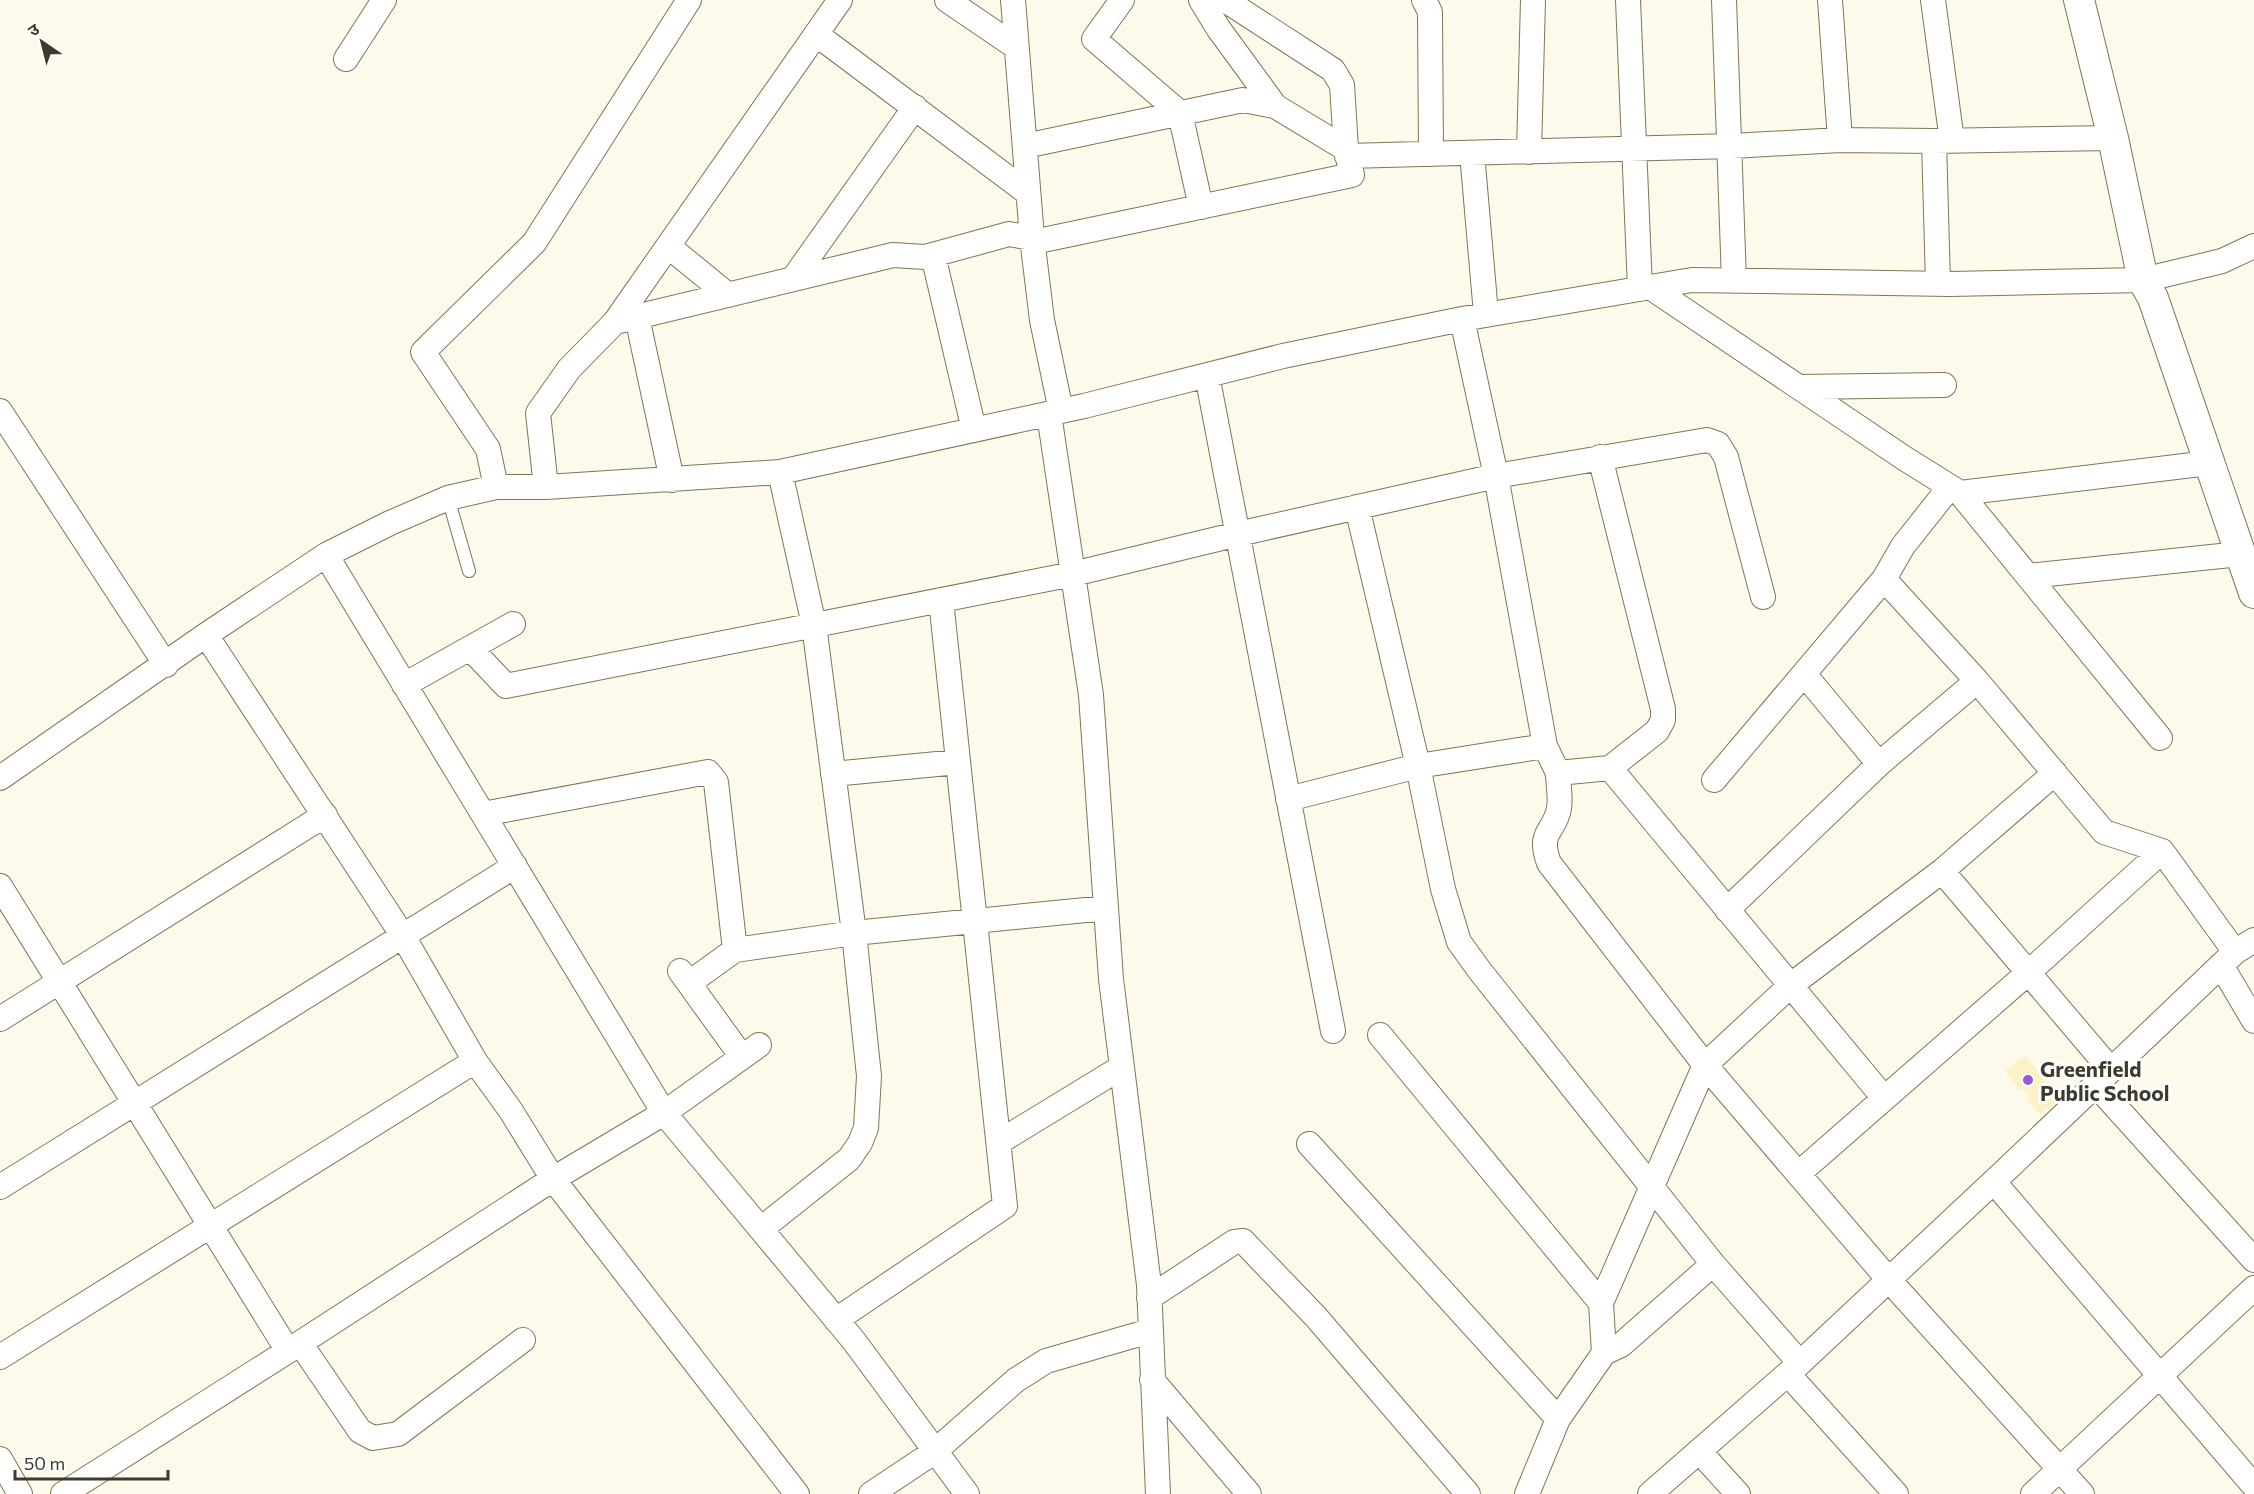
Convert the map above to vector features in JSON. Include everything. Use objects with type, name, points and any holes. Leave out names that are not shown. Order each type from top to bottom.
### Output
[{"type":"street","points":[[346,59],[384,0]]},
{"type":"street","points":[[496,487],[488,448],[423,352],[534,243],[689,0]]},
{"type":"street","points":[[546,487],[538,413],[569,369],[626,320],[668,246],[840,0]]},
{"type":"street","points":[[947,0],[1017,48]]},
{"type":"street","points":[[1013,0],[1028,193],[1041,320],[1055,412],[1073,574],[1091,695],[1111,979],[1149,1299],[1158,1494]]},
{"type":"street","points":[[1122,0],[1094,39],[1180,113],[1202,207]]},
{"type":"street","points":[[1201,0],[1218,28],[1275,106],[1346,153],[1529,152],[1840,140],[2113,138]]},
{"type":"street","points":[[626,320],[893,255],[925,257],[1009,234],[1043,240],[1352,175],[1346,153],[1342,85],[1333,70],[1225,0]]},
{"type":"street","points":[[1424,0],[1430,12],[1431,154]]},
{"type":"street","points":[[1529,152],[1533,0]]},
{"type":"street","points":[[1628,0],[1634,149],[1645,288]]},
{"type":"street","points":[[1724,0],[1734,281]]},
{"type":"street","points":[[1830,0],[1840,140]]},
{"type":"street","points":[[1933,0],[1943,141],[1938,284]]},
{"type":"street","points":[[2079,0],[2113,138],[2143,280],[2153,298],[2254,593]]},
{"type":"street","points":[[816,34],[1028,193]]},
{"type":"street","points":[[1024,146],[1243,100],[1275,106]]},
{"type":"street","points":[[793,279],[915,107]]},
{"type":"street","points":[[1472,153],[1486,314]]},
{"type":"street","points":[[668,246],[728,295]]},
{"type":"street","points":[[0,778],[206,635],[327,555],[390,522],[448,498],[496,487],[546,487],[780,472],[1055,412],[1283,356],[1486,314],[1692,280],[1938,284],[2143,280],[2222,261],[2254,246]]},
{"type":"street","points":[[933,255],[974,430]]},
{"type":"street","points":[[1645,288],[1955,490],[2160,738]]},
{"type":"street","points":[[1462,319],[1496,476],[1545,746],[1558,773],[1559,809],[1545,839],[1544,849],[1549,863],[1705,1065],[1889,1280],[2082,1494]]},
{"type":"street","points":[[626,320],[672,480]]},
{"type":"street","points":[[1207,375],[1333,1031]]},
{"type":"street","points":[[1799,387],[1944,386]]},
{"type":"street","points":[[0,411],[166,664]]},
{"type":"street","points":[[470,648],[506,686],[1073,574],[1496,476],[1707,440],[1718,444],[1726,457],[1763,597]]},
{"type":"street","points":[[1558,773],[1611,768],[1657,731],[1663,720],[1663,709],[1600,457]]},
{"type":"street","points":[[1714,780],[1884,579],[1903,546],[1955,490],[2209,463]]},
{"type":"street","points":[[760,1229],[849,1160],[866,1128],[869,1076],[854,933],[814,625],[780,472]]},
{"type":"street","points":[[1357,507],[1418,766],[1443,889],[1459,942],[1896,1494]]},
{"type":"street","points":[[2028,576],[2240,554]]},
{"type":"street","points":[[327,555],[664,1113],[837,1320],[967,1494]]},
{"type":"street","points":[[1884,579],[1977,681],[2104,832],[2162,851],[2237,953],[2254,1021]]},
{"type":"street","points":[[837,1320],[1005,1206],[940,600]]},
{"type":"street","points":[[404,685],[513,624]]},
{"type":"street","points":[[206,635],[403,936],[475,1061],[511,1111],[553,1179],[797,1494]]},
{"type":"street","points":[[1804,674],[1879,764]]},
{"type":"street","points":[[1726,910],[1879,764],[1977,681]]},
{"type":"street","points":[[1288,799],[1418,766],[1545,746]]},
{"type":"street","points":[[833,774],[958,762]]},
{"type":"street","points":[[1611,768],[1726,910],[1884,1098]]},
{"type":"street","points":[[483,814],[708,772],[716,782],[735,950]]},
{"type":"street","points":[[1604,1353],[1601,1303],[1705,1065],[1791,985],[1942,870],[2055,773]]},
{"type":"street","points":[[0,1019],[325,815]]},
{"type":"street","points":[[1798,1174],[2029,972],[2162,851]]},
{"type":"street","points":[[0,1187],[515,866]]},
{"type":"street","points":[[1942,870],[2029,972],[2104,1077],[2254,1260]]},
{"type":"street","points":[[0,886],[211,1227],[294,1347],[360,1431],[374,1438],[398,1434],[523,1340]]},
{"type":"street","points":[[63,1494],[553,1179],[664,1113],[751,1051],[684,976],[735,950],[854,933],[1106,908]]},
{"type":"street","points":[[1650,1494],[1794,1368],[2237,953]]},
{"type":"street","points":[[1380,1035],[1601,1303]]},
{"type":"street","points":[[0,1357],[475,1061]]},
{"type":"street","points":[[999,1142],[1122,1067]]},
{"type":"street","points":[[1309,1144],[1558,1419]]},
{"type":"street","points":[[1994,1182],[2254,1486]]},
{"type":"street","points":[[1149,1299],[1234,1242],[1243,1241],[1316,1317],[1468,1494]]},
{"type":"street","points":[[1527,1494],[1558,1419],[1604,1353],[1621,1345],[1713,1264]]},
{"type":"street","points":[[2033,1494],[2254,1288]]},
{"type":"street","points":[[871,1494],[934,1452],[1016,1380],[1046,1361],[1150,1331]]},
{"type":"street","points":[[1152,1380],[1249,1494]]},
{"type":"street","points":[[1699,1451],[1738,1494]]},
{"type":"street","points":[[0,1459],[20,1494]]},
{"type":"lane","points":[[448,498],[469,571]]},
{"type":"shaded area","name":"Greenfield Public School","points":[[2025,1055],[2060,1099],[2040,1115],[2027,1099],[2029,1097],[2023,1089],[2020,1090],[2005,1071]]},
{"type":"place","name":"Greenfield Public School","points":[[2028,1080]]}]
